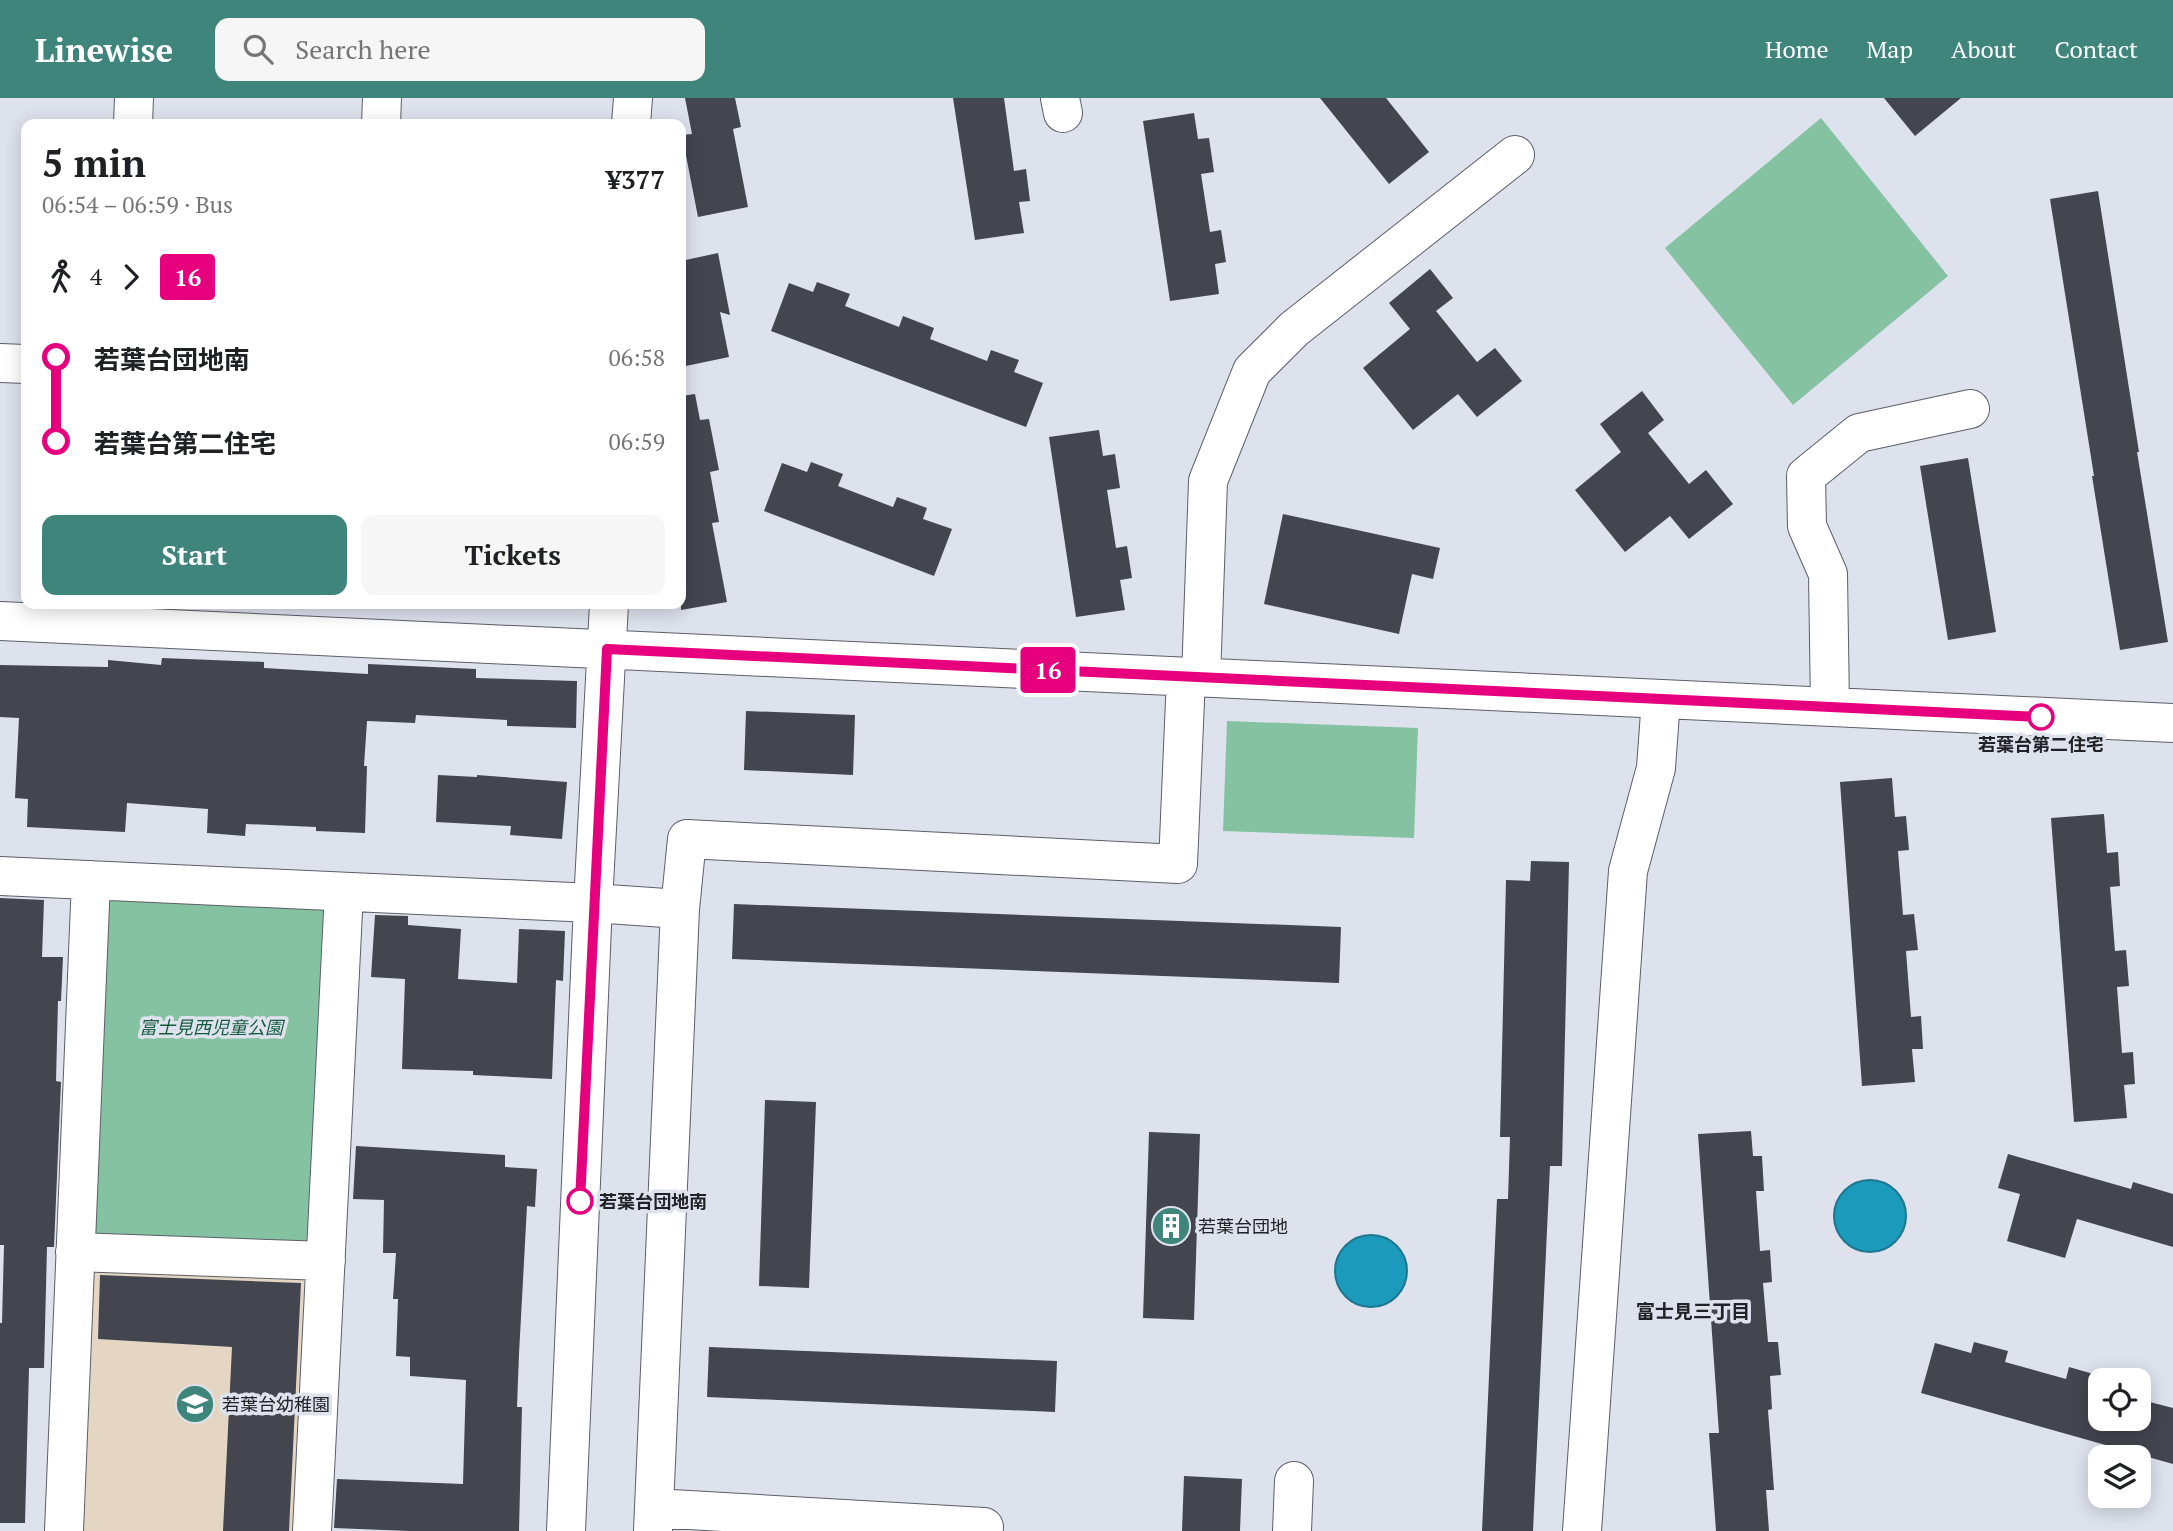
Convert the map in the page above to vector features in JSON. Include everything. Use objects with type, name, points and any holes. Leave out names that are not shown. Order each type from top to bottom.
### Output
[{"type":"street","points":[[133,119],[134,98]]},
{"type":"street","points":[[381,119],[382,98]]},
{"type":"street","points":[[631,119],[632,98]]},
{"type":"street","points":[[984,1527],[653,1519],[680,909],[687,839],[1178,864],[1208,481],[1252,371],[1294,329],[1515,155]]},
{"type":"street","points":[[0,363],[21,364]]},
{"type":"street","points":[[1830,707],[1828,574],[1807,526],[1806,476],[1859,433],[1970,409]]},
{"type":"street","points":[[566,1531],[609,609]]},
{"type":"street","points":[[0,621],[2173,723]]},
{"type":"street","points":[[1582,1531],[1628,871],[1656,768],[1661,699]]},
{"type":"street","points":[[0,876],[680,909]]},
{"type":"street","points":[[64,1531],[91,880]]},
{"type":"street","points":[[312,1531],[344,892]]},
{"type":"street","points":[[75,1252],[326,1261]]},
{"type":"street","points":[[1292,1531],[1294,1481]]},
{"type":"shaded area","name":"若葉台幼稚園","points":[[91,1267],[310,1276],[300,1531],[80,1531]]},
{"type":"green space","points":[[1821,118],[1948,276],[1793,405],[1665,248]]},
{"type":"green space","points":[[1227,721],[1418,728],[1414,838],[1223,831]]},
{"type":"green space","name":"富士見西児童公園","points":[[91,880],[344,892],[326,1261],[75,1252]]},
{"type":"water","points":[[1870,1180],[1890,1186],[1900,1196],[1906,1216],[1900,1236],[1890,1246],[1870,1252],[1850,1246],[1840,1236],[1834,1216],[1840,1196],[1850,1186]]},
{"type":"water","points":[[1371,1235],[1391,1241],[1401,1251],[1407,1271],[1401,1291],[1391,1301],[1371,1307],[1351,1301],[1341,1291],[1335,1271],[1341,1251],[1351,1241]]},
{"type":"building","points":[[685,98],[735,98],[741,127],[733,129],[748,207],[698,217],[686,156],[686,135],[692,134]]},
{"type":"building","points":[[953,98],[1004,98],[1014,171],[1026,169],[1030,201],[1019,202],[1024,233],[975,240]]},
{"type":"building","points":[[1320,98],[1386,98],[1429,152],[1389,184]]},
{"type":"building","points":[[1884,98],[1961,98],[1915,136]]},
{"type":"building","points":[[1194,113],[1198,139],[1209,138],[1214,172],[1201,174],[1210,232],[1221,230],[1226,262],[1215,264],[1219,294],[1170,301],[1143,121]]},
{"type":"building","points":[[2098,191],[2168,642],[2120,650],[2050,199]]},
{"type":"building","points":[[718,253],[730,315],[720,312],[729,357],[686,366],[686,260]]},
{"type":"building","points":[[1430,269],[1453,298],[1436,311],[1477,362],[1495,348],[1522,381],[1477,417],[1458,394],[1413,430],[1363,368],[1410,329],[1389,303]]},
{"type":"building","points":[[817,282],[850,294],[845,306],[899,327],[903,316],[934,328],[930,339],[987,361],[991,350],[1019,360],[1014,372],[1043,383],[1026,427],[771,331],[789,283],[813,292]]},
{"type":"building","points":[[1642,391],[1664,420],[1648,433],[1689,484],[1706,470],[1733,504],[1689,539],[1670,516],[1625,552],[1575,490],[1621,452],[1600,424]]},
{"type":"building","points":[[695,394],[700,420],[709,419],[719,470],[710,472],[719,522],[712,523],[727,602],[681,610],[686,609],[686,395]]},
{"type":"building","points":[[1099,430],[1103,456],[1115,454],[1120,488],[1107,490],[1116,548],[1127,546],[1132,578],[1120,580],[1125,610],[1076,617],[1049,437]]},
{"type":"building","points":[[1968,458],[1996,632],[1948,640],[1920,466]]},
{"type":"building","points":[[811,462],[843,474],[838,486],[893,507],[897,497],[927,508],[923,519],[952,529],[934,576],[764,511],[782,463],[807,472]]},
{"type":"building","points":[[1283,514],[1440,548],[1433,579],[1412,574],[1399,634],[1264,604]]},
{"type":"building","points":[[162,658],[264,662],[264,668],[368,674],[368,664],[476,669],[476,678],[577,681],[576,728],[507,726],[507,720],[416,715],[415,723],[367,721],[364,766],[367,766],[365,833],[316,831],[316,827],[246,824],[245,836],[207,833],[208,809],[127,803],[125,832],[27,827],[28,799],[15,798],[19,718],[0,717],[0,665],[108,667],[108,660],[161,665]]},
{"type":"building","points":[[746,711],[855,715],[853,775],[744,770]]},
{"type":"building","points":[[438,775],[477,775],[567,782],[562,839],[510,835],[511,826],[436,822]]},
{"type":"building","points":[[1892,778],[1895,817],[1906,816],[1909,850],[1898,851],[1903,915],[1914,914],[1918,950],[1906,951],[1911,1017],[1921,1016],[1923,1049],[1912,1049],[1915,1082],[1862,1086],[1840,782]]},
{"type":"building","points":[[2104,814],[2107,853],[2118,852],[2120,886],[2110,887],[2115,951],[2126,950],[2129,986],[2117,987],[2122,1053],[2133,1052],[2135,1084],[2124,1085],[2127,1118],[2074,1122],[2051,818]]},
{"type":"building","points":[[1531,861],[1569,862],[1562,1166],[1550,1166],[1533,1531],[1482,1531],[1497,1199],[1508,1199],[1510,1137],[1500,1137],[1506,880],[1530,881]]},
{"type":"building","points":[[0,898],[44,900],[42,957],[63,957],[61,1001],[58,1001],[56,1081],[61,1082],[54,1247],[47,1247],[44,1368],[29,1368],[25,1523],[0,1523],[0,1323],[4,1245],[0,1245]]},
{"type":"building","points":[[734,904],[1341,927],[1339,983],[732,959]]},
{"type":"building","points":[[375,915],[408,916],[408,925],[461,929],[458,979],[517,983],[519,929],[565,931],[563,981],[556,980],[552,1079],[473,1075],[473,1071],[402,1069],[405,979],[371,977]]},
{"type":"building","points":[[765,1100],[816,1102],[809,1288],[759,1286]]},
{"type":"building","points":[[1751,1131],[1753,1156],[1762,1156],[1764,1191],[1756,1191],[1760,1251],[1770,1250],[1772,1282],[1763,1283],[1768,1342],[1778,1342],[1781,1375],[1770,1376],[1772,1409],[1768,1410],[1774,1490],[1766,1490],[1769,1531],[1716,1531],[1709,1433],[1719,1433],[1698,1134]]},
{"type":"building","name":"若葉台団地","points":[[1149,1132],[1200,1134],[1194,1320],[1143,1318]]},
{"type":"building","points":[[356,1146],[505,1155],[505,1167],[537,1169],[535,1207],[527,1206],[519,1354],[517,1407],[522,1407],[519,1531],[334,1528],[337,1479],[463,1484],[466,1380],[410,1376],[410,1357],[396,1356],[398,1299],[393,1299],[396,1253],[383,1253],[384,1200],[353,1199]]},
{"type":"building","points":[[2008,1154],[2131,1189],[2133,1182],[2173,1194],[2173,1247],[2077,1219],[2065,1258],[2007,1241],[2020,1194],[1998,1188]]},
{"type":"building","points":[[100,1275],[301,1283],[289,1531],[223,1531],[232,1347],[98,1339]]},
{"type":"building","points":[[1974,1342],[2008,1351],[2005,1362],[2066,1379],[2069,1367],[2088,1372],[2088,1431],[2151,1431],[2151,1402],[2173,1408],[2173,1464],[2151,1458],[2151,1445],[2106,1445],[1921,1393],[1935,1343],[1971,1353]]},
{"type":"building","points":[[709,1347],[1057,1361],[1055,1412],[707,1397]]},
{"type":"building","points":[[1184,1476],[1242,1479],[1240,1531],[1182,1531]]},
{"type":"bus line","name":"16","points":[[580,1201],[607,649],[2041,717]]},
{"type":"place","name":"若葉台第二住宅","points":[[2041,717]]},
{"type":"place","name":"若葉台団地南","points":[[580,1201]]},
{"type":"place","name":"若葉台団地","points":[[1171,1226]]},
{"type":"place","name":"若葉台幼稚園","points":[[195,1404]]},
{"type":"district","name":"富士見三丁目","points":[[1693,1310]]}]
